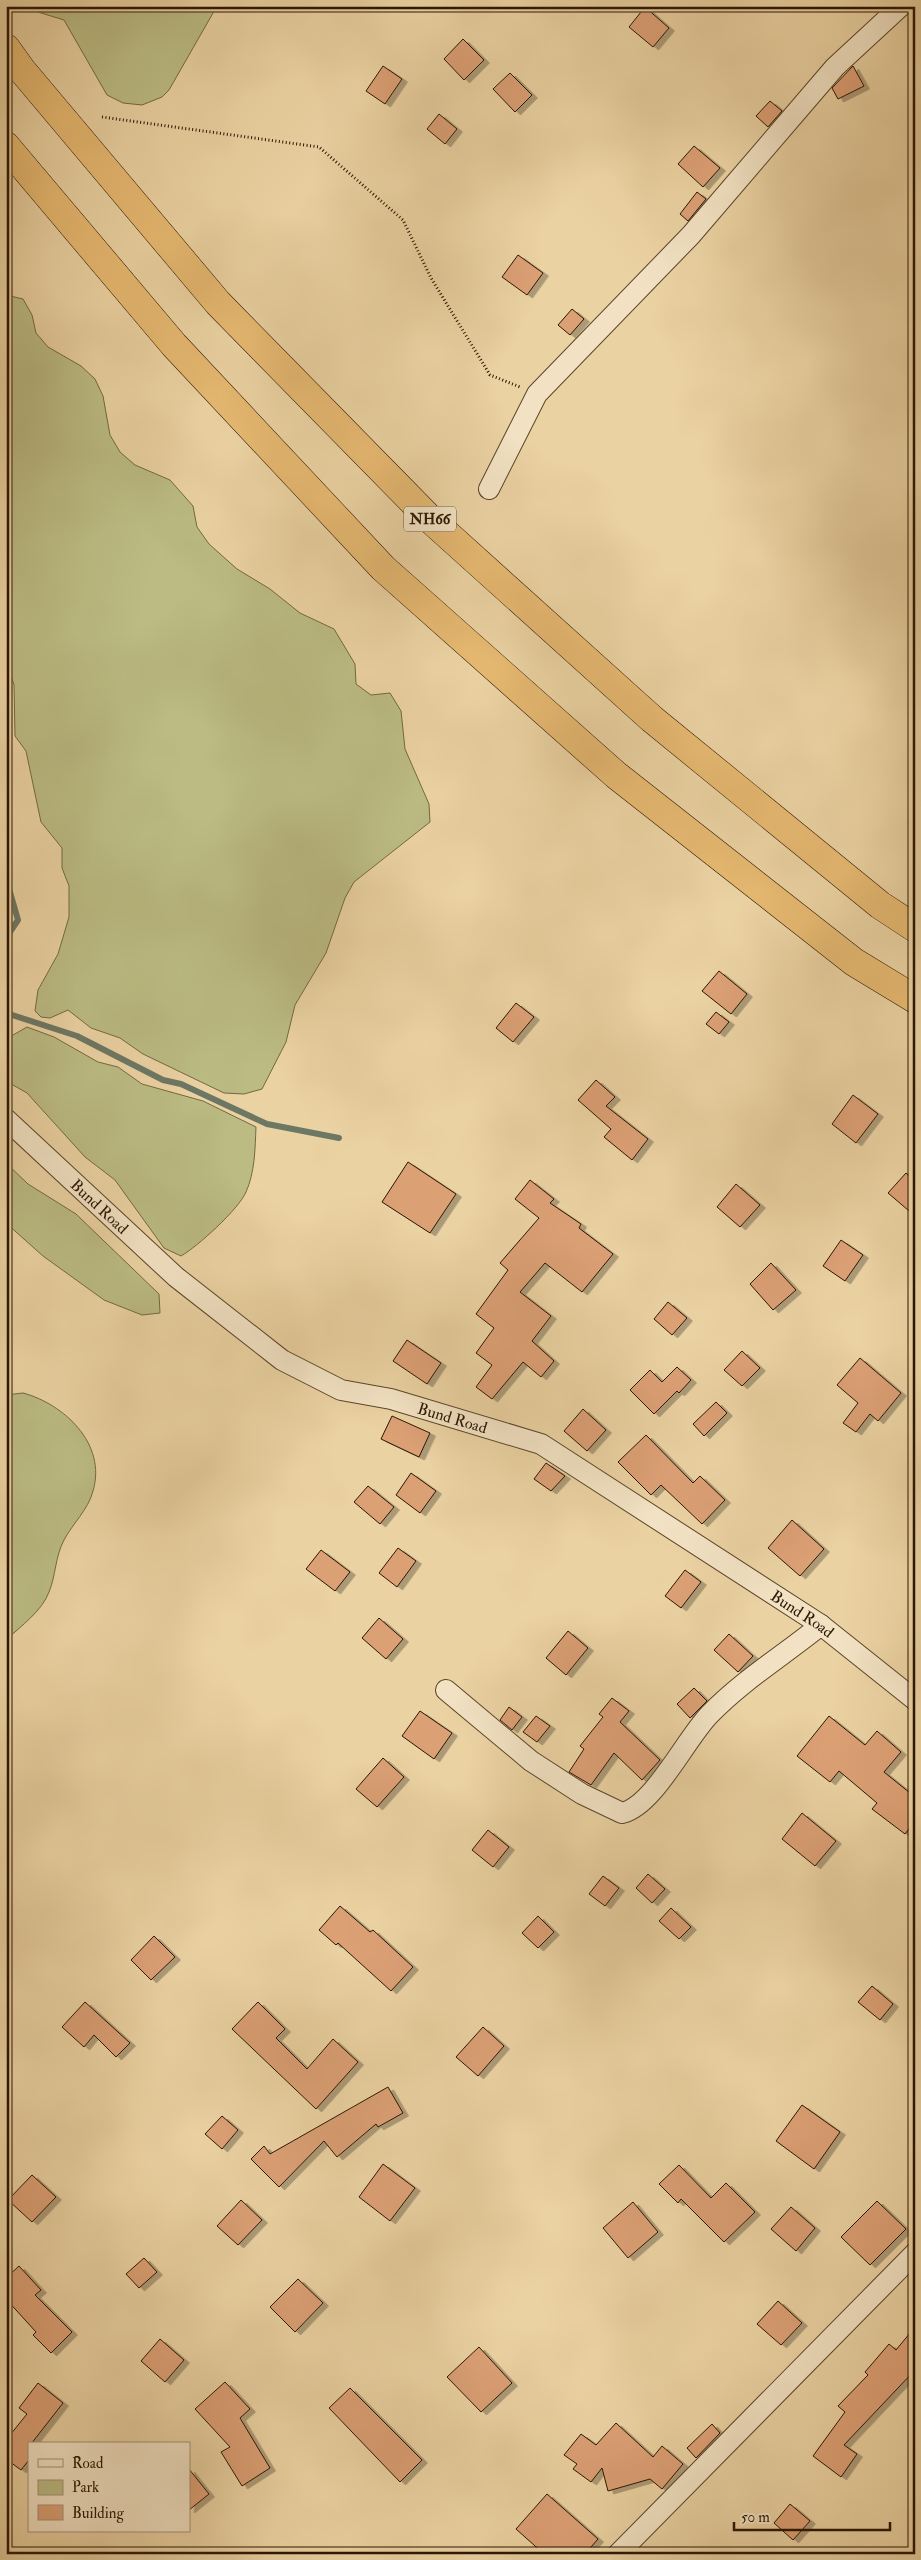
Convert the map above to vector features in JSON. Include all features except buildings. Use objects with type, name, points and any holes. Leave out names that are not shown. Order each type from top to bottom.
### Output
[{"type":"highway","name":"NH66","points":[[6,48],[20,69],[218,303],[430,519],[652,720],[880,905],[915,928]]},
{"type":"highway","points":[[6,146],[174,345],[383,568],[616,775],[854,962],[915,999]]},
{"type":"street","points":[[490,489],[537,394],[691,234],[834,67],[901,6]]},
{"type":"street","name":"Bund Road","points":[[6,1120],[176,1277],[282,1360],[341,1390],[391,1399],[541,1444],[821,1625],[915,1700]]},
{"type":"street","points":[[446,1690],[531,1760],[582,1794],[622,1813],[636,1806],[653,1790],[710,1714],[747,1682],[821,1625]]},
{"type":"street","points":[[618,2554],[915,2253]]},
{"type":"path","points":[[102,117],[319,147],[403,220],[431,278],[490,375],[537,394]]},
{"type":"green space","points":[[34,6],[217,6],[169,90],[162,97],[142,105],[123,103],[107,95],[64,20],[38,12]]},
{"type":"green space","points":[[6,295],[23,299],[32,315],[36,333],[48,347],[81,366],[95,379],[103,396],[110,435],[120,452],[135,465],[170,480],[193,506],[197,527],[209,544],[237,569],[270,589],[300,613],[334,629],[355,664],[356,684],[371,695],[390,693],[401,711],[405,749],[429,804],[430,822],[354,882],[345,898],[326,953],[295,1005],[286,1042],[262,1089],[244,1094],[224,1093],[143,1054],[120,1038],[91,1028],[68,1010],[50,1018],[41,1017],[35,1011],[38,990],[58,954],[69,917],[69,886],[62,868],[62,848],[41,822],[26,751],[15,736],[14,685],[6,659]]},
{"type":"green space","points":[[27,1027],[54,1037],[98,1062],[118,1067],[142,1084],[203,1101],[256,1127],[253,1168],[249,1184],[242,1199],[207,1236],[181,1256],[164,1248],[115,1180],[85,1157],[27,1093],[6,1081],[6,1039]]},
{"type":"green space","points":[[6,1163],[28,1184],[76,1214],[159,1294],[160,1313],[142,1315],[104,1300],[43,1256],[6,1223]]},
{"type":"green space","points":[[23,1393],[53,1406],[79,1428],[88,1442],[94,1457],[96,1474],[91,1498],[61,1546],[46,1599],[31,1618],[6,1640],[6,1395]]},
{"type":"waterway","points":[[6,878],[18,920],[6,938]]},
{"type":"waterway","points":[[6,1013],[77,1036],[163,1080],[181,1084],[267,1124],[339,1138]]}]
